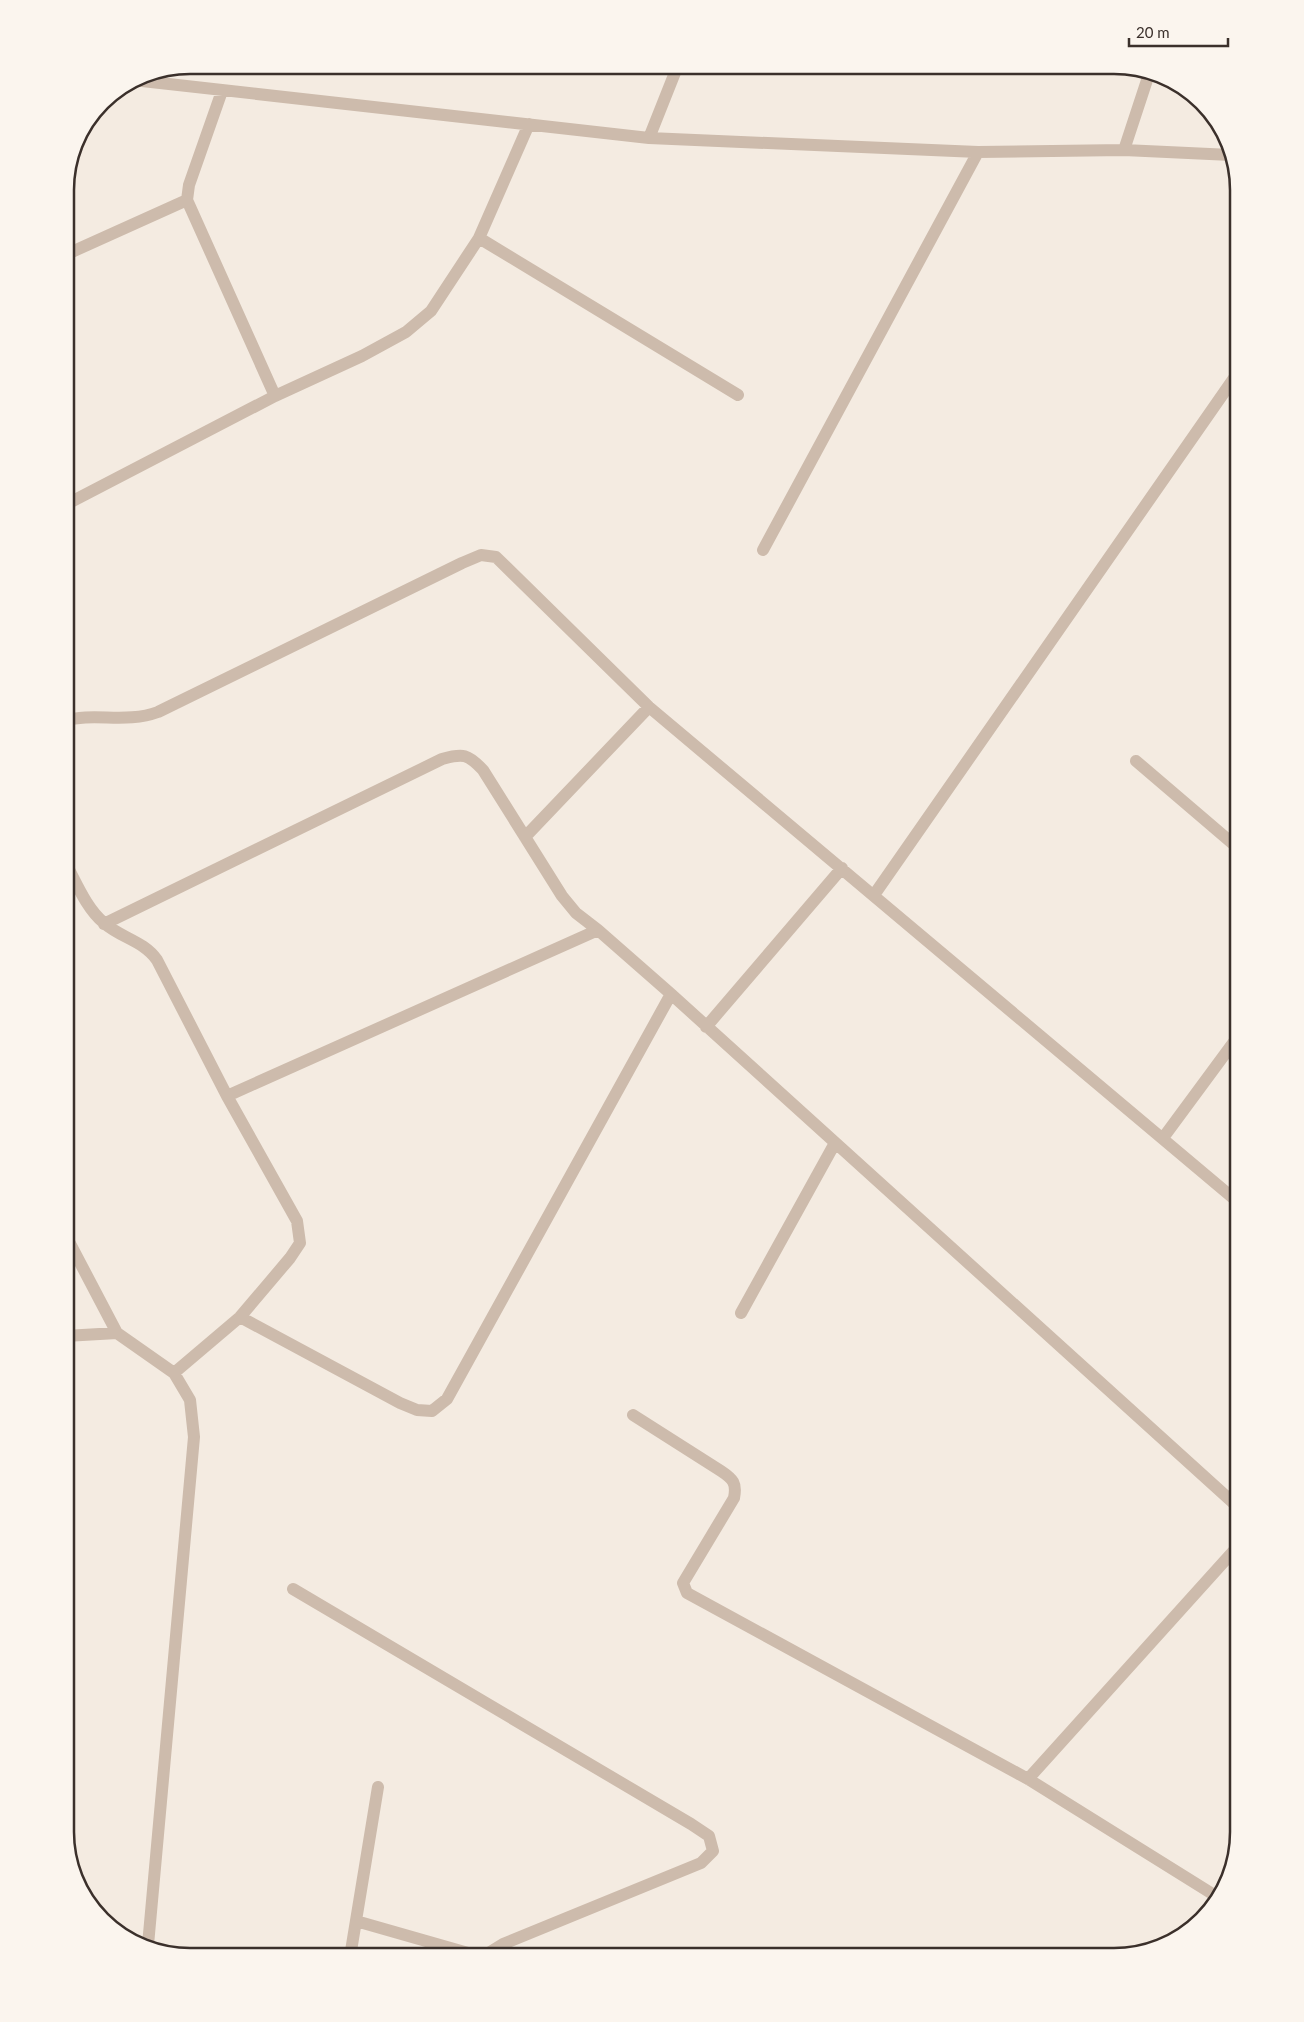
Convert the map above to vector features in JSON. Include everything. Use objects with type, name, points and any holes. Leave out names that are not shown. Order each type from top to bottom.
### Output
[{"type":"street","points":[[649,138],[674,74]]},
{"type":"street","points":[[1124,150],[1147,79]]},
{"type":"street","points":[[148,82],[649,138],[978,152],[1124,150],[1224,155]]},
{"type":"street","points":[[222,91],[189,185],[187,200],[275,396]]},
{"type":"street","points":[[74,500],[275,396],[362,356],[406,332],[431,311],[479,238],[529,124]]},
{"type":"street","points":[[763,550],[978,152]]},
{"type":"street","points":[[74,251],[187,200]]},
{"type":"street","points":[[479,238],[738,395]]},
{"type":"street","points":[[874,895],[1230,384]]},
{"type":"street","points":[[74,720],[144,717],[158,712],[481,555],[496,557],[650,706],[1230,1195]]},
{"type":"street","points":[[525,837],[650,706]]},
{"type":"street","points":[[104,924],[442,759],[459,754],[472,759],[484,770],[562,896],[576,913],[671,994],[1230,1500]]},
{"type":"street","points":[[1136,761],[1230,841]]},
{"type":"street","points":[[706,1027],[842,868]]},
{"type":"street","points":[[74,878],[95,915],[104,924],[150,950],[157,960],[227,1096],[297,1221],[300,1244],[290,1258],[240,1318],[174,1372]]},
{"type":"street","points":[[227,1096],[598,930]]},
{"type":"street","points":[[240,1318],[400,1403],[417,1410],[432,1411],[447,1399],[671,994]]},
{"type":"street","points":[[1163,1138],[1230,1046]]},
{"type":"street","points":[[741,1312],[835,1143]]},
{"type":"street","points":[[74,1251],[117,1333],[174,1372],[190,1400],[194,1437],[148,1940]]},
{"type":"street","points":[[74,1335],[117,1333]]},
{"type":"street","points":[[633,1415],[734,1480],[736,1487],[734,1498],[683,1583],[687,1593],[1028,1779],[1213,1894]]},
{"type":"street","points":[[1028,1779],[1230,1555]]},
{"type":"street","points":[[293,1589],[683,1818],[709,1836],[713,1852],[701,1863],[497,1948]]},
{"type":"street","points":[[352,1948],[378,1786]]},
{"type":"street","points":[[356,1921],[450,1948]]}]
